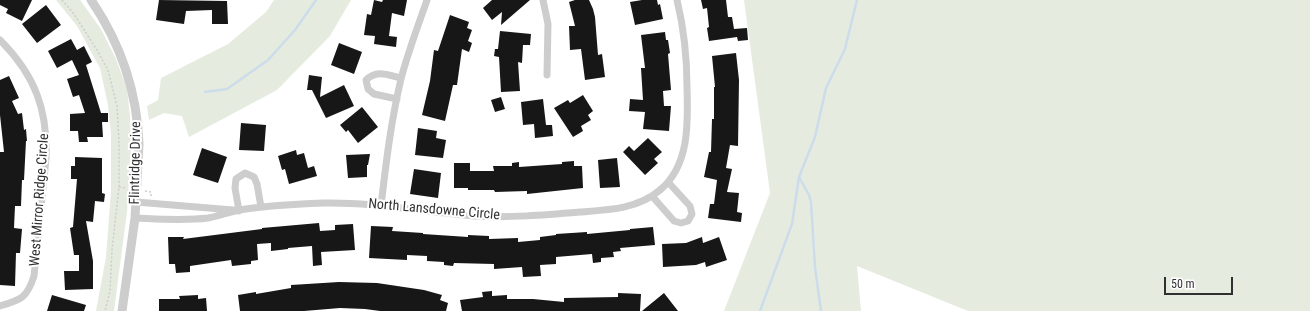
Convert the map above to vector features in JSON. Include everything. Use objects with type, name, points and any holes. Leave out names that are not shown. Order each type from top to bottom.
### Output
[{"type":"street","name":"Flintridge Drive","points":[[91,0],[118,47],[130,82],[136,106],[139,132],[135,218],[122,311]]},
{"type":"street","points":[[381,206],[390,133],[397,99],[402,78],[427,0]]},
{"type":"street","points":[[543,0],[548,24],[547,75]]},
{"type":"street","name":"North Lansdowne Circle","points":[[135,218],[208,218],[261,207],[327,203],[381,206],[475,216],[546,215],[628,206],[652,196],[660,190],[668,182],[682,155],[688,121],[685,41],[677,0]]},
{"type":"street","name":"West Mirror Ridge Circle","points":[[0,40],[16,57],[35,87],[44,117],[47,139],[34,276],[26,295],[18,301],[0,306]]},
{"type":"street","points":[[397,99],[374,94],[368,89],[366,80],[372,75],[379,73],[402,78]]},
{"type":"street","points":[[239,211],[235,188],[236,179],[245,174],[254,177],[257,184],[261,207]]},
{"type":"street","points":[[652,196],[674,221],[681,223],[688,221],[692,214],[690,206],[668,182]]},
{"type":"street","name":"North Lansdowne Circle","points":[[136,202],[239,211]]},
{"type":"path","points":[[62,0],[74,14],[108,70],[116,106],[119,141],[119,187],[112,250],[110,291],[105,311]]},
{"type":"shaded area","points":[[56,0],[80,0],[101,29],[116,59],[127,89],[131,146],[127,212],[114,311],[96,311],[106,257],[111,191],[111,134],[108,105],[100,68],[77,26]]},
{"type":"shaded area","points":[[274,0],[351,0],[330,36],[277,90],[189,137],[182,116],[164,113],[149,120],[147,106],[158,100],[161,78],[228,44],[266,12]]},
{"type":"shaded area","points":[[744,0],[1310,0],[1310,311],[968,311],[857,266],[861,311],[724,311],[770,193]]},
{"type":"building","points":[[0,0],[32,0],[22,21],[6,13],[8,9],[0,5]]},
{"type":"building","points":[[159,0],[227,1],[228,24],[212,24],[212,10],[186,11],[184,24],[156,20]]},
{"type":"building","points":[[374,0],[382,2],[383,0],[407,0],[404,16],[392,13],[389,36],[397,37],[396,47],[374,44],[375,36],[364,35],[367,14],[371,15]]},
{"type":"building","points":[[492,0],[530,0],[501,25],[502,12],[492,20],[483,8]]},
{"type":"building","points":[[575,0],[589,0],[593,9],[598,55],[602,54],[605,77],[585,80],[581,49],[570,50],[569,26],[575,26],[569,2]]},
{"type":"building","points":[[657,0],[658,5],[660,4],[663,19],[635,25],[630,2]]},
{"type":"building","points":[[701,0],[726,0],[728,17],[732,17],[734,29],[747,28],[748,40],[738,41],[737,37],[709,41],[707,28],[709,27],[707,8],[703,9]]},
{"type":"building","points":[[46,5],[61,25],[37,43],[22,24]]},
{"type":"building","points":[[450,15],[469,22],[467,28],[472,30],[468,41],[472,43],[469,52],[462,49],[457,85],[453,85],[445,121],[422,115],[430,81],[434,50],[438,51]]},
{"type":"building","points":[[500,31],[531,34],[530,45],[523,45],[522,63],[518,62],[520,91],[501,92],[499,57],[494,56],[495,49],[498,49]]},
{"type":"building","points":[[665,32],[670,53],[668,54],[671,90],[663,91],[664,106],[671,106],[669,131],[643,129],[645,112],[629,111],[630,99],[643,100],[641,68],[645,68],[641,35]]},
{"type":"building","points":[[71,39],[77,50],[84,46],[92,62],[86,65],[101,113],[108,113],[108,122],[102,122],[103,137],[87,137],[88,142],[79,142],[78,131],[70,131],[70,114],[85,113],[79,95],[73,97],[67,79],[79,75],[72,60],[57,68],[48,51]]},
{"type":"building","points":[[339,43],[362,52],[354,74],[331,65]]},
{"type":"building","points":[[736,53],[739,80],[738,146],[730,145],[726,168],[732,169],[727,192],[739,193],[737,212],[742,213],[741,222],[708,218],[710,204],[714,204],[717,180],[704,177],[709,152],[711,152],[712,119],[714,119],[715,87],[712,56]]},
{"type":"building","points":[[309,75],[322,77],[320,97],[344,85],[354,106],[326,118],[312,90],[307,90]]},
{"type":"building","points":[[9,76],[19,98],[12,101],[18,114],[22,113],[27,141],[24,180],[22,180],[21,206],[15,206],[14,228],[22,229],[20,253],[16,253],[15,286],[0,285],[0,152],[4,152],[0,115],[0,80]]},
{"type":"building","points":[[583,95],[593,111],[588,115],[591,120],[581,126],[583,131],[573,137],[554,108],[568,100],[570,103]]},
{"type":"building","points":[[501,97],[505,109],[495,112],[491,100]]},
{"type":"building","points":[[543,99],[546,125],[552,125],[553,136],[535,138],[534,124],[523,125],[521,102]]},
{"type":"building","points":[[362,107],[378,127],[358,143],[348,130],[346,132],[340,125]]},
{"type":"building","points":[[241,123],[266,125],[264,151],[239,150]]},
{"type":"building","points":[[418,128],[437,131],[436,138],[446,140],[443,158],[415,155]]},
{"type":"building","points":[[648,138],[662,152],[654,159],[658,163],[645,175],[623,152],[629,146],[634,151]]},
{"type":"building","points":[[202,148],[227,157],[218,183],[193,175]]},
{"type":"building","points":[[296,150],[297,155],[304,153],[308,168],[314,166],[317,176],[289,184],[285,169],[282,170],[278,156]]},
{"type":"building","points":[[370,154],[367,165],[367,177],[348,178],[346,155]]},
{"type":"building","points":[[75,157],[102,158],[102,193],[105,194],[104,202],[95,201],[93,222],[86,221],[93,261],[93,289],[65,290],[64,271],[79,271],[79,255],[74,255],[70,228],[73,227],[77,179],[71,179],[71,166],[75,166]]},
{"type":"building","points":[[617,158],[620,187],[600,188],[598,160]]},
{"type":"building","points":[[574,161],[574,166],[582,166],[583,188],[527,194],[527,191],[495,192],[494,190],[468,190],[468,188],[454,188],[454,163],[470,163],[470,171],[494,171],[493,166],[512,166],[512,163],[519,162],[519,167],[562,164],[562,162]]},
{"type":"building","points":[[414,169],[441,173],[438,198],[410,194]]},
{"type":"building","points":[[319,223],[320,231],[335,230],[335,225],[353,224],[355,250],[321,252],[322,265],[313,266],[312,246],[271,251],[271,243],[257,244],[258,260],[251,261],[251,264],[232,266],[231,260],[190,266],[190,272],[176,273],[175,264],[169,264],[168,237],[184,237],[183,239],[262,228]]},
{"type":"building","points":[[371,226],[393,227],[392,231],[423,234],[468,237],[468,235],[489,236],[489,239],[518,238],[518,242],[540,240],[540,237],[556,234],[587,232],[587,234],[653,227],[655,245],[620,248],[621,251],[613,252],[614,257],[601,258],[601,262],[593,263],[592,254],[556,257],[556,264],[540,265],[541,276],[523,277],[522,267],[494,269],[494,264],[454,263],[453,266],[444,265],[444,262],[427,261],[427,256],[407,255],[407,260],[369,258]]},
{"type":"building","points":[[702,237],[703,243],[719,237],[727,260],[706,267],[705,262],[696,265],[663,267],[662,244],[686,243]]},
{"type":"building","points":[[339,282],[377,283],[424,290],[442,295],[440,300],[448,303],[446,311],[380,311],[340,308],[304,311],[240,311],[238,295],[256,292],[256,294],[291,288],[291,285]]},
{"type":"building","points":[[492,291],[492,296],[507,295],[507,299],[533,299],[564,302],[564,298],[618,297],[618,293],[641,294],[640,311],[462,311],[460,300],[483,297],[482,292]]},
{"type":"building","points":[[664,293],[678,311],[642,311]]},
{"type":"building","points":[[52,295],[86,305],[84,311],[47,311]]},
{"type":"building","points":[[198,295],[198,299],[206,298],[207,311],[159,311],[159,299],[180,299],[179,296]]},
{"type":"waterway","points":[[205,92],[227,89],[268,60],[295,30],[316,0]]},
{"type":"waterway","points":[[760,311],[792,224],[799,177],[815,137],[826,88],[845,49],[857,0]]},
{"type":"waterway","points":[[799,177],[809,195],[811,202],[815,267],[821,311]]}]
